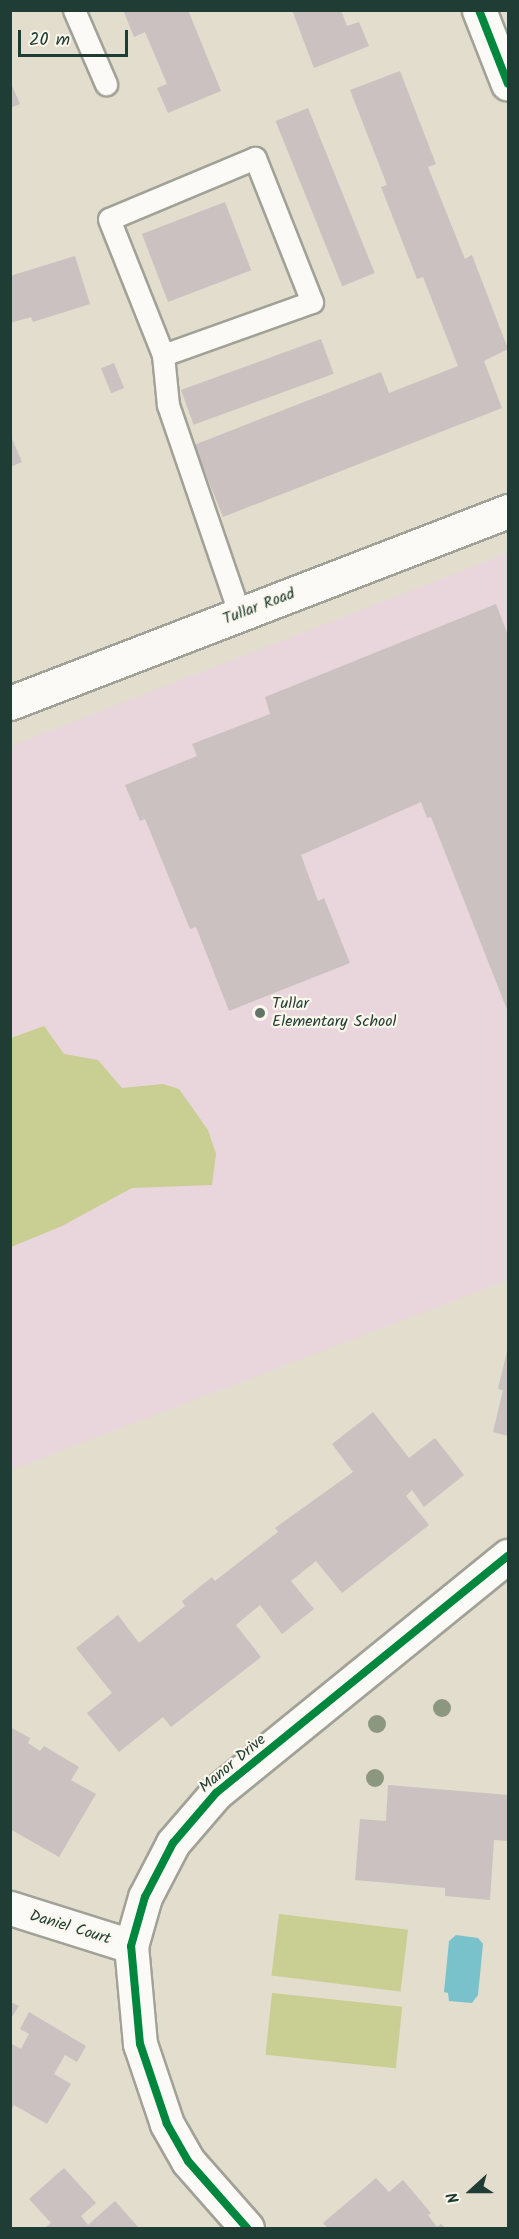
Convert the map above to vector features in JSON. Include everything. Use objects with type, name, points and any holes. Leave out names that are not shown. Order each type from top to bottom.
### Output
[{"type":"street","points":[[479,10],[508,84]]},
{"type":"street","name":"Tullar Road","points":[[10,703],[508,511]]},
{"type":"street","name":"Manor Drive","points":[[247,2229],[188,2161],[167,2124],[140,2044],[131,1946],[158,1869],[192,1819],[216,1793],[508,1556]]},
{"type":"street","name":"Daniel Court","points":[[10,1908],[75,1931],[131,1946]]},
{"type":"lane","points":[[74,10],[106,84]]},
{"type":"lane","points":[[163,355],[312,302],[255,158],[109,219],[163,355],[168,405],[240,615]]},
{"type":"shaded area","name":"Tullar Elementary School","points":[[508,553],[508,1280],[11,1470],[11,746]]},
{"type":"green space","points":[[44,1026],[64,1054],[98,1060],[122,1088],[163,1084],[179,1089],[208,1130],[216,1154],[212,1185],[132,1188],[62,1226],[11,1247],[11,1038]]},
{"type":"green space","points":[[279,1914],[408,1930],[400,1991],[271,1976]]},
{"type":"green space","points":[[272,1993],[402,2007],[396,2068],[266,2055]]},
{"type":"water","points":[[456,1935],[478,1938],[483,1944],[478,1995],[472,2003],[449,2001],[448,1993],[444,1992],[449,1941]]},
{"type":"building","points":[[123,10],[188,10],[221,91],[168,113],[157,88],[167,84],[145,32],[134,37]]},
{"type":"building","points":[[292,10],[341,10],[347,26],[359,22],[369,46],[314,68]]},
{"type":"building","points":[[400,71],[436,164],[428,167],[465,259],[472,255],[508,349],[484,361],[502,408],[223,517],[194,445],[381,372],[389,393],[458,366],[423,277],[417,279],[381,187],[387,185],[350,90]]},
{"type":"building","points":[[10,81],[20,104],[10,108]]},
{"type":"building","points":[[308,108],[375,273],[342,286],[276,121]]},
{"type":"building","points":[[225,202],[251,270],[168,302],[142,234]]},
{"type":"building","points":[[75,256],[90,304],[33,322],[31,317],[10,323],[10,276]]},
{"type":"building","points":[[321,339],[334,374],[194,425],[181,390]]},
{"type":"building","points":[[114,363],[124,388],[111,393],[101,368]]},
{"type":"building","points":[[10,434],[22,462],[10,467]]},
{"type":"building","points":[[496,604],[508,635],[508,1012],[431,817],[427,818],[421,802],[301,855],[318,901],[324,898],[350,963],[229,1011],[196,927],[190,929],[145,819],[140,821],[125,785],[197,756],[192,744],[270,714],[265,697]]},
{"type":"building","points":[[508,1347],[508,1436],[493,1432],[503,1390],[498,1389]]},
{"type":"building","points":[[373,1412],[409,1458],[435,1438],[464,1475],[424,1507],[412,1490],[406,1496],[429,1525],[342,1593],[316,1561],[291,1581],[314,1609],[282,1634],[260,1605],[236,1625],[261,1657],[171,1727],[163,1717],[119,1752],[87,1713],[112,1693],[76,1648],[118,1615],[139,1643],[185,1606],[182,1601],[212,1577],[215,1581],[278,1532],[275,1528],[353,1472],[332,1444]]},
{"type":"building","points":[[10,1727],[30,1738],[28,1743],[40,1751],[44,1746],[79,1767],[71,1780],[96,1794],[59,1857],[10,1829]]},
{"type":"building","points":[[388,1785],[508,1795],[508,1841],[494,1840],[490,1900],[445,1896],[445,1888],[355,1880],[360,1819],[386,1821]]},
{"type":"building","points":[[10,2002],[19,2006],[10,2020]]},
{"type":"building","points":[[29,2012],[86,2046],[77,2062],[65,2055],[54,2074],[71,2084],[47,2124],[14,2105],[10,2111],[10,2043],[21,2049],[29,2034],[20,2029]]},
{"type":"building","points":[[64,2168],[96,2203],[81,2216],[88,2225],[115,2201],[139,2228],[45,2228],[51,2223],[29,2199]]},
{"type":"building","points":[[376,2178],[389,2192],[403,2180],[431,2213],[428,2215],[437,2227],[441,2224],[445,2228],[328,2228],[323,2223]]},
{"type":"cycle path","points":[[479,10],[508,84]]},
{"type":"cycle path","points":[[247,2228],[188,2161],[167,2124],[140,2044],[131,1946],[145,1897],[173,1843],[216,1793],[508,1556]]},
{"type":"place","name":"Tullar Elementary School","points":[[260,1013]]}]
